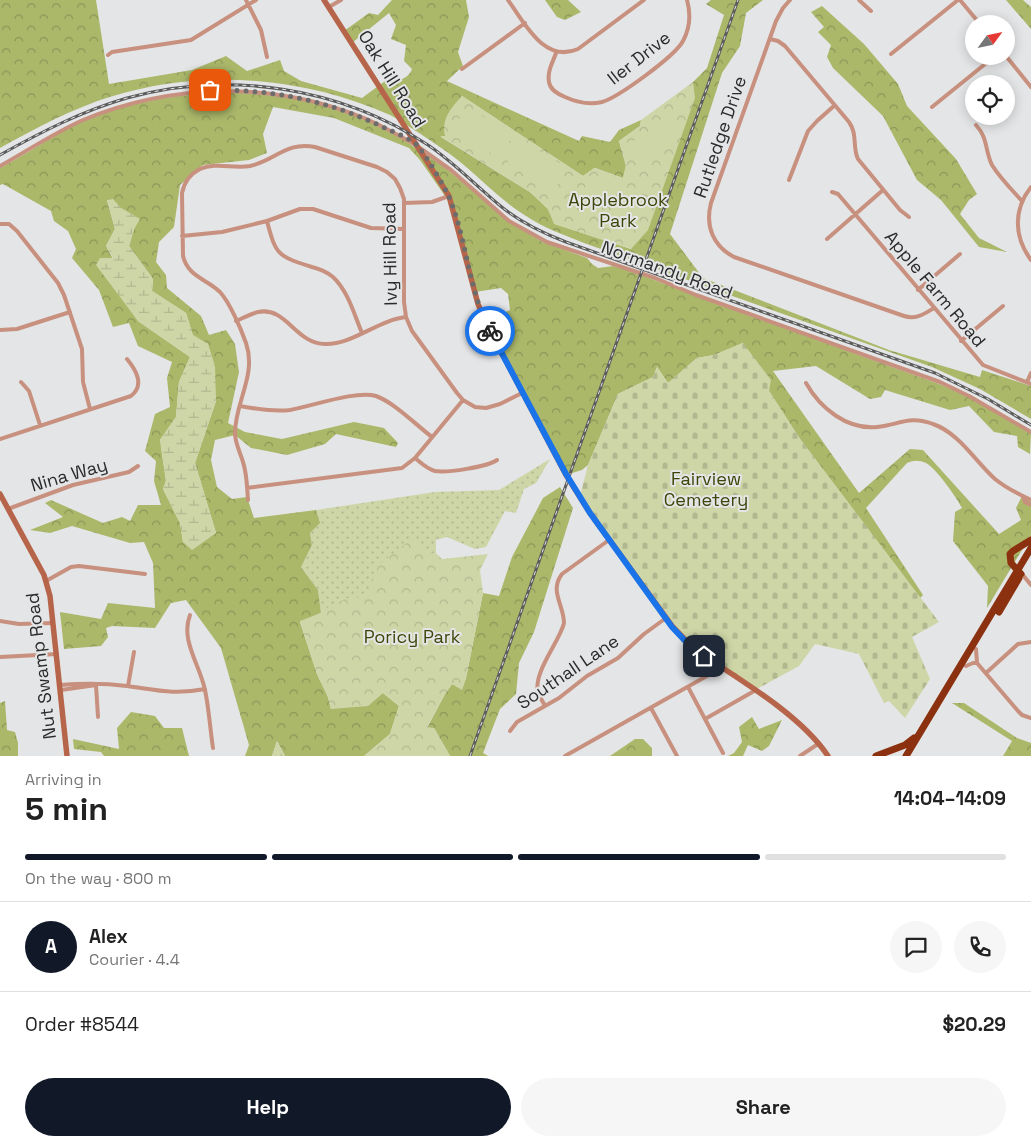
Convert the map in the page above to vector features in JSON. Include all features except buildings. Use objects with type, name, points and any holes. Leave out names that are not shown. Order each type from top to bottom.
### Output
[{"type":"highway","points":[[1020,573],[1010,561],[1010,554],[1031,540]]},
{"type":"highway","points":[[911,756],[1020,573],[1031,548]]},
{"type":"highway","points":[[906,756],[1031,558]]},
{"type":"highway","points":[[876,756],[905,745],[923,728]]},
{"type":"street","points":[[108,55],[112,52],[191,40],[248,2],[256,0]]},
{"type":"street","name":"Oak Hill Road","points":[[324,0],[449,196],[482,314],[566,474],[609,540],[666,618],[688,644],[785,712],[818,744],[826,755]]},
{"type":"street","points":[[329,7],[341,0]]},
{"type":"street","points":[[508,0],[539,42],[556,53],[578,49],[644,0]]},
{"type":"street","name":"Iler Drive","points":[[556,53],[549,74],[549,83],[552,88],[560,95],[583,103],[607,100],[648,72],[681,44],[690,22],[687,0]]},
{"type":"street","name":"Rutledge Drive","points":[[790,0],[780,13],[711,204],[708,220],[710,232],[724,250],[734,256],[904,316],[916,318],[934,308]]},
{"type":"street","points":[[860,0],[871,11]]},
{"type":"street","points":[[890,54],[959,0],[972,15]]},
{"type":"street","points":[[248,2],[261,30],[267,57]]},
{"type":"street","points":[[462,69],[525,23]]},
{"type":"street","points":[[770,39],[778,41],[785,46],[835,105],[853,130],[855,151],[858,159],[909,217]]},
{"type":"street","points":[[932,107],[984,65]]},
{"type":"street","points":[[1013,65],[1031,87]]},
{"type":"street","name":"Normandy Road","points":[[0,166],[67,128],[113,109],[165,96],[210,90],[257,92],[319,102],[371,121],[417,145],[451,170],[509,221],[547,242],[656,278],[689,292],[940,382],[1031,432]]},
{"type":"street","points":[[789,180],[808,131],[835,105]]},
{"type":"street","points":[[976,125],[985,139],[992,164],[1022,201]]},
{"type":"street","name":"Ivy Hill Road","points":[[248,500],[244,464],[234,435],[236,419],[248,379],[250,365],[246,342],[220,293],[187,267],[183,256],[182,193],[184,185],[194,173],[210,166],[253,166],[283,150],[296,146],[315,147],[382,169],[391,175],[398,183],[404,203],[404,302],[406,317],[415,335],[463,400]]},
{"type":"street","points":[[1031,188],[1022,201],[1017,218],[1019,237],[1023,248],[1031,260]]},
{"type":"street","points":[[827,239],[884,190]]},
{"type":"street","name":"Apple Farm Road","points":[[832,192],[838,194],[985,367],[1029,383]]},
{"type":"street","points":[[404,203],[432,202],[449,196]]},
{"type":"street","points":[[182,236],[213,234],[267,221],[294,210],[307,208],[371,228],[404,229]]},
{"type":"street","points":[[267,221],[274,246],[279,253],[286,258],[326,272],[340,285],[362,332]]},
{"type":"street","points":[[0,224],[9,224],[14,227],[58,283],[82,349],[83,382],[90,409]]},
{"type":"street","points":[[918,290],[960,254]]},
{"type":"street","points":[[961,341],[1003,306]]},
{"type":"street","points":[[0,330],[17,329],[70,312]]},
{"type":"street","points":[[236,321],[256,312],[269,312],[283,318],[306,339],[323,344],[339,342],[383,323],[406,317]]},
{"type":"street","points":[[0,439],[128,397],[136,392],[139,380],[133,366],[127,359]]},
{"type":"street","points":[[1029,383],[1031,373]]},
{"type":"street","points":[[21,382],[29,391],[40,425]]},
{"type":"street","points":[[806,383],[827,408],[851,423],[866,427],[878,427],[900,421],[923,420],[943,428],[994,478],[1011,490],[1031,500]]},
{"type":"street","points":[[247,488],[398,470],[407,466],[415,458],[463,400],[475,406],[486,408],[500,404],[522,393]]},
{"type":"street","points":[[240,406],[288,410],[357,395],[369,395],[389,403],[432,437]]},
{"type":"street","points":[[415,458],[428,468],[438,471],[486,466],[497,460]]},
{"type":"street","name":"Nina Way","points":[[8,509],[72,485],[129,472],[138,466]]},
{"type":"street","name":"Nut Swamp Road","points":[[0,494],[46,581],[51,600],[67,756]]},
{"type":"street","points":[[1023,496],[1025,502],[1031,505]]},
{"type":"street","points":[[545,706],[538,692],[538,683],[549,652],[564,623],[556,593],[558,580],[562,574],[609,540]]},
{"type":"street","points":[[46,581],[70,567],[79,566],[144,574]]},
{"type":"street","points":[[1020,573],[1031,585]]},
{"type":"street","points":[[190,615],[186,628],[187,634],[205,689],[213,748]]},
{"type":"street","name":"Southall Lane","points":[[510,731],[517,722],[559,698],[587,676],[618,658],[644,634],[666,618]]},
{"type":"street","points":[[0,621],[19,624],[53,623]]},
{"type":"street","points":[[986,673],[1018,644],[1031,642]]},
{"type":"street","points":[[976,649],[978,663],[1018,711],[1022,715],[1031,718]]},
{"type":"street","points":[[128,686],[134,652]]},
{"type":"street","points":[[0,656],[57,654]]},
{"type":"street","points":[[966,666],[973,662],[978,663]]},
{"type":"street","points":[[564,756],[721,668]]},
{"type":"street","points":[[96,685],[98,718]]},
{"type":"street","points":[[60,687],[128,686],[173,693],[205,689]]},
{"type":"street","points":[[688,687],[723,753]]},
{"type":"street","points":[[704,719],[756,690]]},
{"type":"street","points":[[651,708],[677,756]]},
{"type":"street","points":[[800,756],[818,744]]},
{"type":"green space","points":[[0,0],[96,0],[109,84],[192,70],[226,56],[247,71],[280,60],[284,71],[301,81],[362,98],[385,81],[401,80],[408,76],[412,69],[404,61],[406,45],[391,39],[396,25],[389,13],[352,43],[344,31],[369,13],[378,15],[392,0],[466,0],[469,17],[458,52],[463,66],[447,81],[579,141],[582,136],[610,142],[619,130],[641,120],[640,126],[619,141],[626,166],[623,178],[595,168],[583,176],[462,96],[445,136],[441,137],[530,192],[548,209],[555,224],[631,249],[693,82],[707,68],[724,15],[706,4],[711,0],[763,0],[746,13],[740,46],[722,73],[670,234],[703,278],[889,350],[980,377],[982,370],[1031,386],[1031,419],[980,389],[932,367],[584,243],[547,228],[518,211],[454,157],[397,119],[357,102],[323,92],[253,81],[218,80],[182,82],[147,87],[113,96],[69,112],[0,148]]},
{"type":"green space","points":[[545,0],[568,0],[581,12],[565,20],[557,17]]},
{"type":"green space","points":[[1006,0],[1023,0],[1031,7],[1031,29]]},
{"type":"green space","points":[[822,6],[864,44],[898,84],[907,106],[956,159],[977,194],[969,200],[960,214],[979,238],[1007,252],[979,247],[941,200],[917,180],[883,116],[833,68],[827,57],[831,45],[818,32],[824,27],[811,12]]},
{"type":"green space","name":"Applebrook Park","points":[[693,82],[695,98],[648,230],[631,249],[554,224],[548,209],[530,192],[440,136],[445,136],[444,124],[446,119],[451,109],[462,96],[583,176],[594,168],[623,178],[626,165],[619,141],[640,126],[641,120]]},
{"type":"green space","points":[[230,92],[291,97],[331,107],[370,122],[398,136],[443,166],[517,227],[543,242],[587,258],[598,268],[613,266],[631,271],[942,385],[969,397],[1031,433],[1030,454],[1018,447],[1017,436],[994,432],[969,406],[950,410],[885,390],[881,397],[870,399],[816,366],[773,371],[859,493],[910,449],[923,450],[999,534],[1021,520],[1016,508],[1022,496],[1031,502],[1031,535],[987,608],[988,586],[953,541],[955,512],[962,508],[956,497],[926,463],[914,461],[907,463],[866,508],[923,595],[920,598],[800,439],[769,391],[743,343],[714,355],[697,358],[668,383],[657,367],[653,377],[618,394],[588,465],[582,470],[566,475],[485,321],[510,310],[508,294],[501,288],[475,292],[452,206],[420,160],[409,148],[334,118],[273,107],[263,134],[267,153],[249,160],[203,165],[180,185],[174,227],[159,242],[156,262],[166,275],[167,288],[201,316],[209,335],[226,330],[235,344],[239,372],[228,423],[245,432],[282,439],[354,422],[384,428],[398,443],[396,447],[336,434],[325,444],[287,455],[251,448],[235,435],[215,440],[211,460],[217,487],[232,499],[247,497],[254,518],[316,510],[320,523],[310,533],[312,545],[301,567],[318,590],[321,613],[300,622],[331,709],[383,693],[399,706],[390,734],[364,756],[285,756],[277,741],[272,756],[245,756],[249,745],[221,648],[186,600],[171,603],[155,628],[112,626],[106,628],[108,637],[101,646],[64,649],[60,612],[101,619],[108,603],[155,608],[153,563],[144,542],[130,543],[72,526],[50,533],[30,530],[63,517],[45,503],[51,500],[103,523],[122,517],[130,521],[138,505],[161,505],[154,481],[156,461],[145,451],[155,414],[170,407],[167,378],[172,362],[138,346],[129,323],[113,327],[99,290],[72,258],[76,249],[68,231],[54,221],[51,211],[3,184],[0,185],[0,168],[63,131],[83,122],[123,107],[144,102],[208,93]],"holes":[[[107,200],[139,219],[129,246],[153,279],[152,291],[186,313],[193,336],[208,344],[216,401],[195,463],[216,533],[183,542],[180,523],[163,489],[166,481],[160,440],[176,417],[179,382],[190,357],[138,321],[100,258],[113,259],[106,246],[115,229]]]},
{"type":"green space","points":[[467,107],[513,135],[499,158],[452,130]]},
{"type":"green space","points":[[662,120],[676,131],[658,151],[645,140]]},
{"type":"green space","points":[[637,138],[655,157],[643,170],[623,151]]},
{"type":"green space","points":[[521,140],[568,168],[554,191],[507,163]]},
{"type":"green space","points":[[593,173],[612,185],[595,216],[575,204]]},
{"type":"green space","points":[[629,196],[646,206],[628,241],[610,230]]},
{"type":"green space","points":[[113,199],[121,208],[140,219],[134,229],[129,246],[153,279],[152,291],[186,313],[193,335],[208,344],[215,366],[216,401],[195,463],[216,533],[192,550],[183,542],[180,523],[163,489],[166,480],[160,440],[176,417],[179,382],[190,357],[138,321],[96,265],[100,258],[113,258],[106,246],[115,229],[107,200]]},
{"type":"green space","name":"Fairview Cemetery","points":[[743,343],[771,380],[769,391],[800,439],[939,622],[912,637],[930,679],[905,718],[889,701],[884,703],[859,654],[815,644],[799,666],[755,690],[689,645],[580,496],[588,465],[618,394],[653,377],[657,367],[668,383],[697,358],[714,355]]},
{"type":"green space","points":[[550,459],[536,483],[524,489],[516,513],[505,511],[486,547],[475,549],[447,537],[436,540],[436,553],[431,554],[366,597],[321,613],[318,590],[301,567],[312,545],[310,533],[319,523],[316,510],[435,492],[499,490]]},
{"type":"green space","points":[[560,487],[573,508],[534,632],[519,663],[516,694],[500,709],[483,753],[488,756],[450,756],[434,728],[427,728],[452,684],[462,689],[466,678],[483,593],[499,596],[512,557],[543,498]]},
{"type":"green space","name":"Poricy Park","points":[[414,537],[431,554],[436,553],[442,559],[488,554],[480,570],[483,593],[462,690],[452,684],[427,727],[434,728],[450,756],[364,756],[390,734],[399,706],[383,693],[368,706],[331,709],[328,697],[317,674],[300,621],[321,613],[321,611],[347,598],[366,597],[376,567]]},
{"type":"green space","points":[[5,701],[7,730],[15,732],[18,743],[18,756],[0,756],[0,703]]},
{"type":"green space","points":[[952,703],[964,703],[1017,738],[1031,743],[1031,756],[1003,756],[1012,741]]},
{"type":"green space","points":[[131,712],[155,716],[164,728],[182,728],[189,756],[104,756],[101,752],[74,749],[73,739],[119,749],[117,728]]},
{"type":"green space","points":[[752,717],[759,729],[782,720],[769,746],[762,751],[748,745],[743,756],[728,756],[734,753],[742,742],[739,727]]},
{"type":"green space","points":[[635,739],[643,739],[652,748],[652,756],[610,756]]},
{"type":"green space","points":[[277,741],[285,756],[272,756]]},
{"type":"railway","points":[[470,756],[738,0]]},
{"type":"railway","points":[[0,155],[46,130],[94,109],[127,98],[166,90],[205,85],[244,85],[283,89],[321,97],[358,109],[394,125],[428,145],[447,159],[503,208],[541,231],[566,242],[935,373],[988,399],[1031,425]]},
{"type":"way so far","points":[[210,90],[278,94],[319,102],[371,121],[417,145],[449,196],[478,304],[490,331]]},
{"type":"route","points":[[490,331],[554,455],[590,513],[672,627],[688,644],[704,656]]}]
